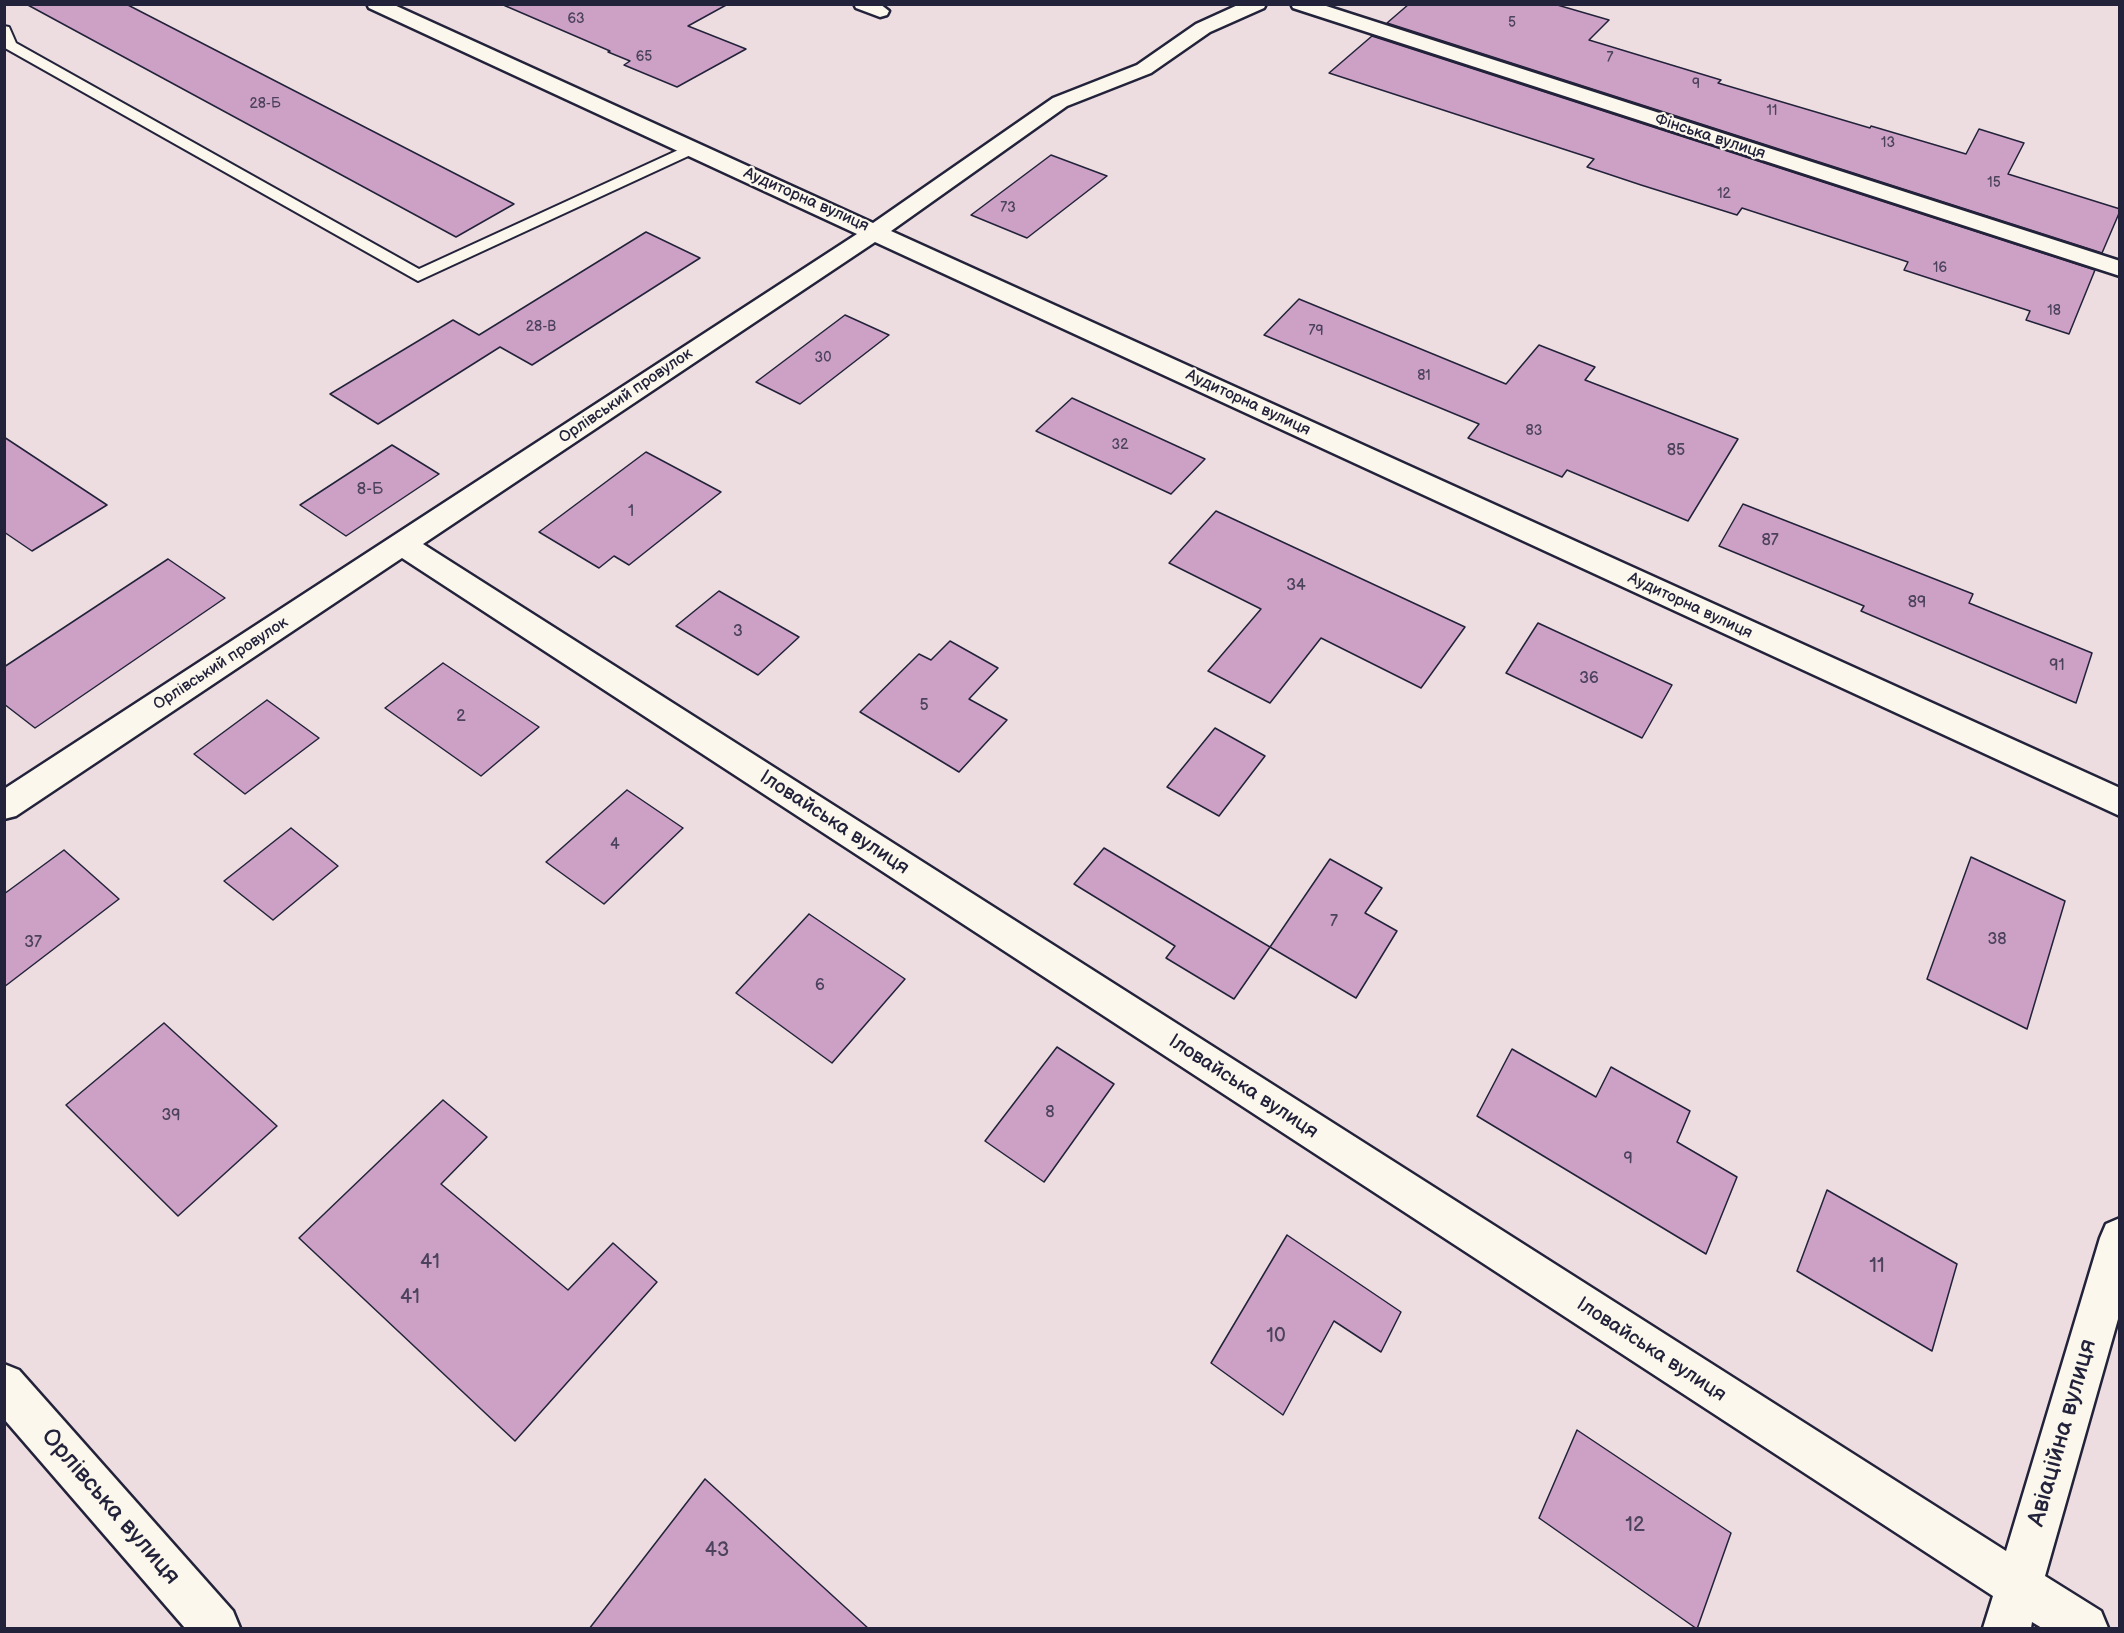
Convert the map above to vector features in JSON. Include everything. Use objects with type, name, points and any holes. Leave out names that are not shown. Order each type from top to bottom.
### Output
[{"type":"street","name":"Аудиторна вулиця","points":[[376,4],[2120,803]]},
{"type":"street","name":"Орлівський провулок","points":[[4,806],[875,231],[1060,102],[1144,69],[1203,28],[1257,4]]},
{"type":"street","name":"Фінська вулиця","points":[[1300,4],[2120,269]]},
{"type":"street","name":"Іловайська вулиця","points":[[402,544],[2084,1629]]},
{"type":"street","name":"Авіаційна вулиця","points":[[2007,1629],[2120,1238]]},
{"type":"street","name":"Орлівська вулиця","points":[[4,1385],[216,1629]]},
{"type":"lane","points":[[4,30],[10,45],[418,276],[692,149]]},
{"type":"building","points":[[26,4],[126,4],[514,204],[456,237]]},
{"type":"building","points":[[501,4],[728,4],[688,26],[746,49],[677,87],[624,65],[630,61],[608,52],[610,51]]},
{"type":"building","points":[[1409,4],[1554,4],[1609,20],[1589,40],[1721,80],[1718,83],[1966,154],[1979,129],[2024,143],[2008,174],[2120,209],[2120,211],[2102,253],[1387,23]]},
{"type":"building","points":[[1372,36],[2095,270],[2069,334],[2026,320],[2030,311],[1904,270],[1908,262],[1742,208],[1737,215],[1641,185],[1587,167],[1594,159],[1329,73]]},
{"type":"building","points":[[1051,155],[1107,176],[1027,238],[971,215]]},
{"type":"building","points":[[646,232],[700,258],[532,365],[500,347],[378,424],[330,394],[453,320],[479,335]]},
{"type":"building","points":[[1299,299],[1506,384],[1539,345],[1595,367],[1585,380],[1738,439],[1688,521],[1567,470],[1562,477],[1468,438],[1479,424],[1264,335]]},
{"type":"building","points":[[845,315],[889,335],[800,404],[756,382]]},
{"type":"building","points":[[1072,398],[1205,459],[1171,494],[1036,431]]},
{"type":"building","points":[[4,437],[107,505],[32,551],[4,532]]},
{"type":"building","points":[[392,445],[439,474],[346,536],[300,505]]},
{"type":"building","points":[[646,452],[721,492],[629,565],[614,556],[599,568],[539,532]]},
{"type":"building","points":[[1743,504],[1973,594],[1969,603],[2092,653],[2076,703],[1861,611],[1864,606],[1719,546]]},
{"type":"building","points":[[1216,511],[1465,627],[1421,688],[1321,638],[1270,703],[1208,671],[1261,609],[1169,563]]},
{"type":"building","points":[[168,559],[225,598],[35,728],[4,704],[4,667]]},
{"type":"building","points":[[719,591],[799,637],[758,675],[676,626]]},
{"type":"building","points":[[1538,623],[1672,685],[1642,738],[1506,673]]},
{"type":"building","points":[[950,641],[998,668],[969,699],[1007,720],[959,772],[860,712],[919,654],[931,660]]},
{"type":"building","points":[[443,663],[539,727],[481,776],[385,708]]},
{"type":"building","points":[[267,700],[319,738],[245,794],[194,754]]},
{"type":"building","points":[[1215,728],[1265,756],[1219,816],[1167,787]]},
{"type":"building","points":[[627,790],[683,828],[604,904],[546,862]]},
{"type":"building","points":[[291,828],[338,866],[273,920],[224,881]]},
{"type":"building","points":[[1104,848],[1270,947],[1234,999],[1166,958],[1175,946],[1074,884]]},
{"type":"building","points":[[64,850],[119,899],[4,987],[4,894]]},
{"type":"building","points":[[1971,857],[2065,901],[2027,1029],[1927,979]]},
{"type":"building","points":[[1330,859],[1382,888],[1365,913],[1397,931],[1356,998],[1270,947]]},
{"type":"building","points":[[809,914],[905,979],[832,1063],[736,993]]},
{"type":"building","points":[[164,1023],[277,1126],[178,1216],[66,1105]]},
{"type":"building","points":[[1057,1047],[1114,1084],[1044,1182],[985,1141]]},
{"type":"building","points":[[1512,1049],[1596,1097],[1611,1067],[1690,1111],[1677,1142],[1737,1177],[1706,1254],[1477,1116]]},
{"type":"building","points":[[443,1100],[487,1137],[441,1184],[568,1290],[613,1243],[657,1282],[515,1441],[299,1238]]},
{"type":"building","points":[[1827,1190],[1957,1264],[1932,1351],[1797,1271]]},
{"type":"building","points":[[1287,1235],[1401,1312],[1381,1352],[1334,1321],[1283,1415],[1211,1363]]},
{"type":"building","points":[[1577,1430],[1731,1533],[1697,1629],[1539,1518]]},
{"type":"building","points":[[705,1479],[869,1629],[589,1629]]}]
